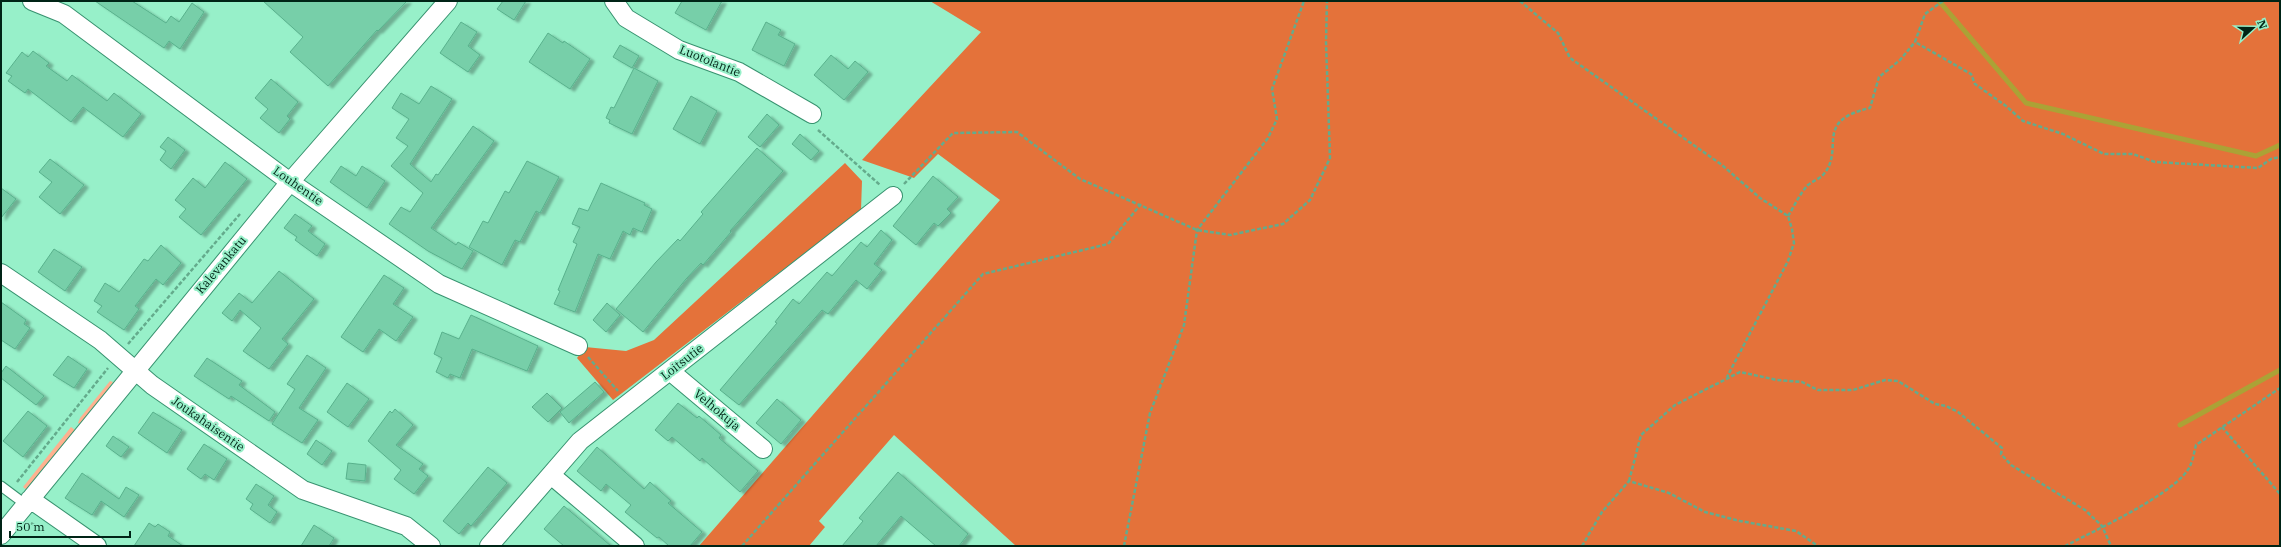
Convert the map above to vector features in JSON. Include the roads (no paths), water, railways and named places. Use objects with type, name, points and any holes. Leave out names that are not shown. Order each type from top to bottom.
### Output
[{"type":"street","name":"Louhentie","points":[[32,1],[64,14],[290,182],[439,284],[578,346]]},
{"type":"street","name":"Kalevankatu","points":[[1,535],[134,370],[290,182],[448,1]]},
{"type":"street","name":"Luotolantie","points":[[614,1],[626,18],[679,50],[739,72],[812,114]]},
{"type":"street","name":"Loitsutie","points":[[489,546],[580,441],[893,196]]},
{"type":"street","name":"Joukahaisentie","points":[[1,273],[100,340],[152,385],[303,490],[406,526],[431,546]]},
{"type":"street","name":"Velhokuja","points":[[670,371],[763,449]]},
{"type":"street","points":[[551,475],[635,546]]},
{"type":"street","points":[[27,502],[98,546]]},
{"type":"lane","points":[[1,486],[27,502]]},
{"type":"waterway","points":[[1939,1],[2026,103],[2256,156],[2280,145]]},
{"type":"waterway","points":[[2180,425],[2280,370]]}]
